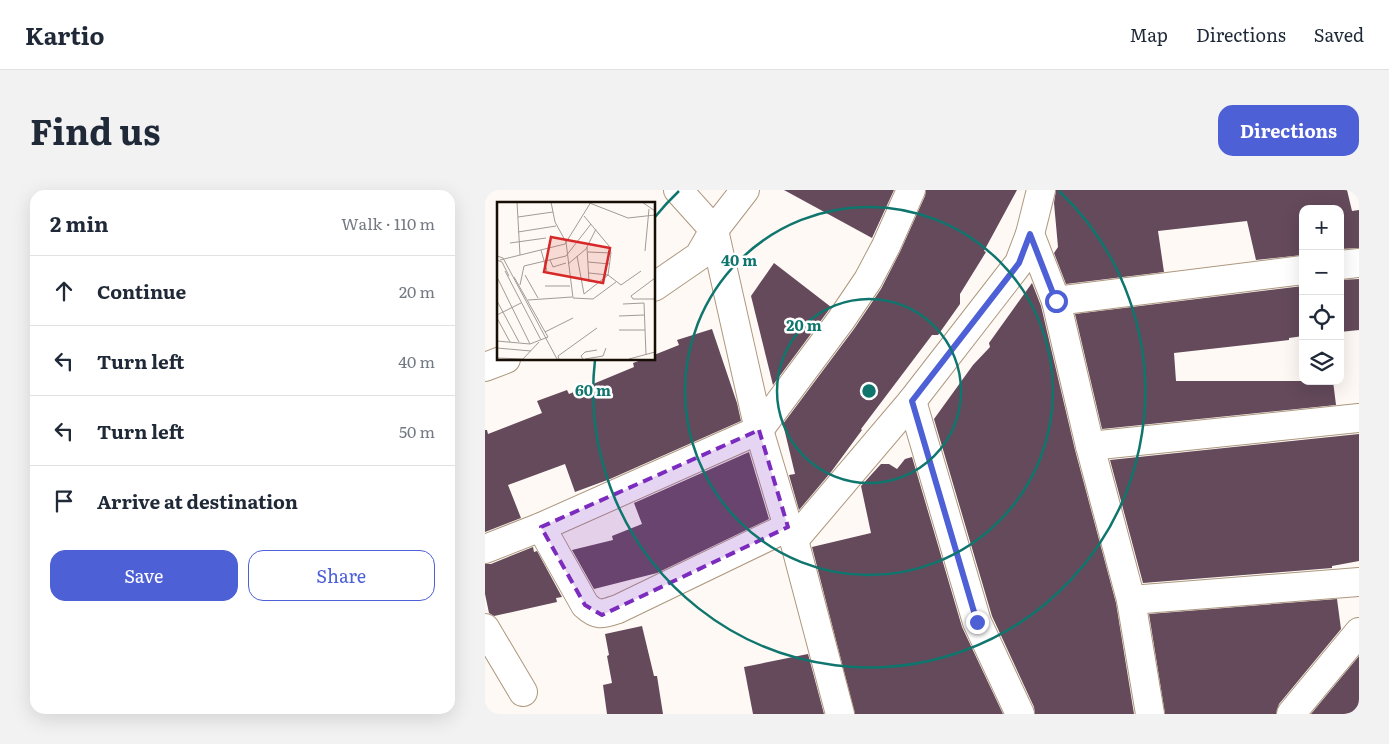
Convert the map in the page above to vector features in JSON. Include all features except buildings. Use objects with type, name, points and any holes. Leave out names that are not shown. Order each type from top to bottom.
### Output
[{"type":"street","points":[[679,190],[714,230],[759,430],[791,534],[840,714]]},
{"type":"street","points":[[655,286],[699,256],[714,230],[745,190]]},
{"type":"street","points":[[485,550],[759,430],[841,320],[868,280],[886,246],[911,190]]},
{"type":"street","points":[[541,527],[585,606],[593,612],[602,615],[791,534],[912,401],[1019,263],[1030,234],[1041,190]]},
{"type":"street","points":[[1030,234],[1056,301],[1090,446],[1131,600],[1150,714]]},
{"type":"street","points":[[1344,265],[1359,263]]},
{"type":"street","points":[[1056,301],[1299,271]]},
{"type":"street","points":[[485,367],[503,360]]},
{"type":"street","points":[[912,401],[977,622],[1020,714]]},
{"type":"street","points":[[1090,446],[1359,418]]},
{"type":"street","points":[[1131,600],[1359,582]]},
{"type":"street","points":[[485,628],[523,692]]},
{"type":"street","points":[[1291,714],[1359,632]]},
{"type":"highlighted area","points":[[759,430],[788,527],[602,615],[585,605],[541,527]]},
{"type":"route","points":[[977,622],[912,401],[1019,263],[1030,234],[1056,301]]}]
